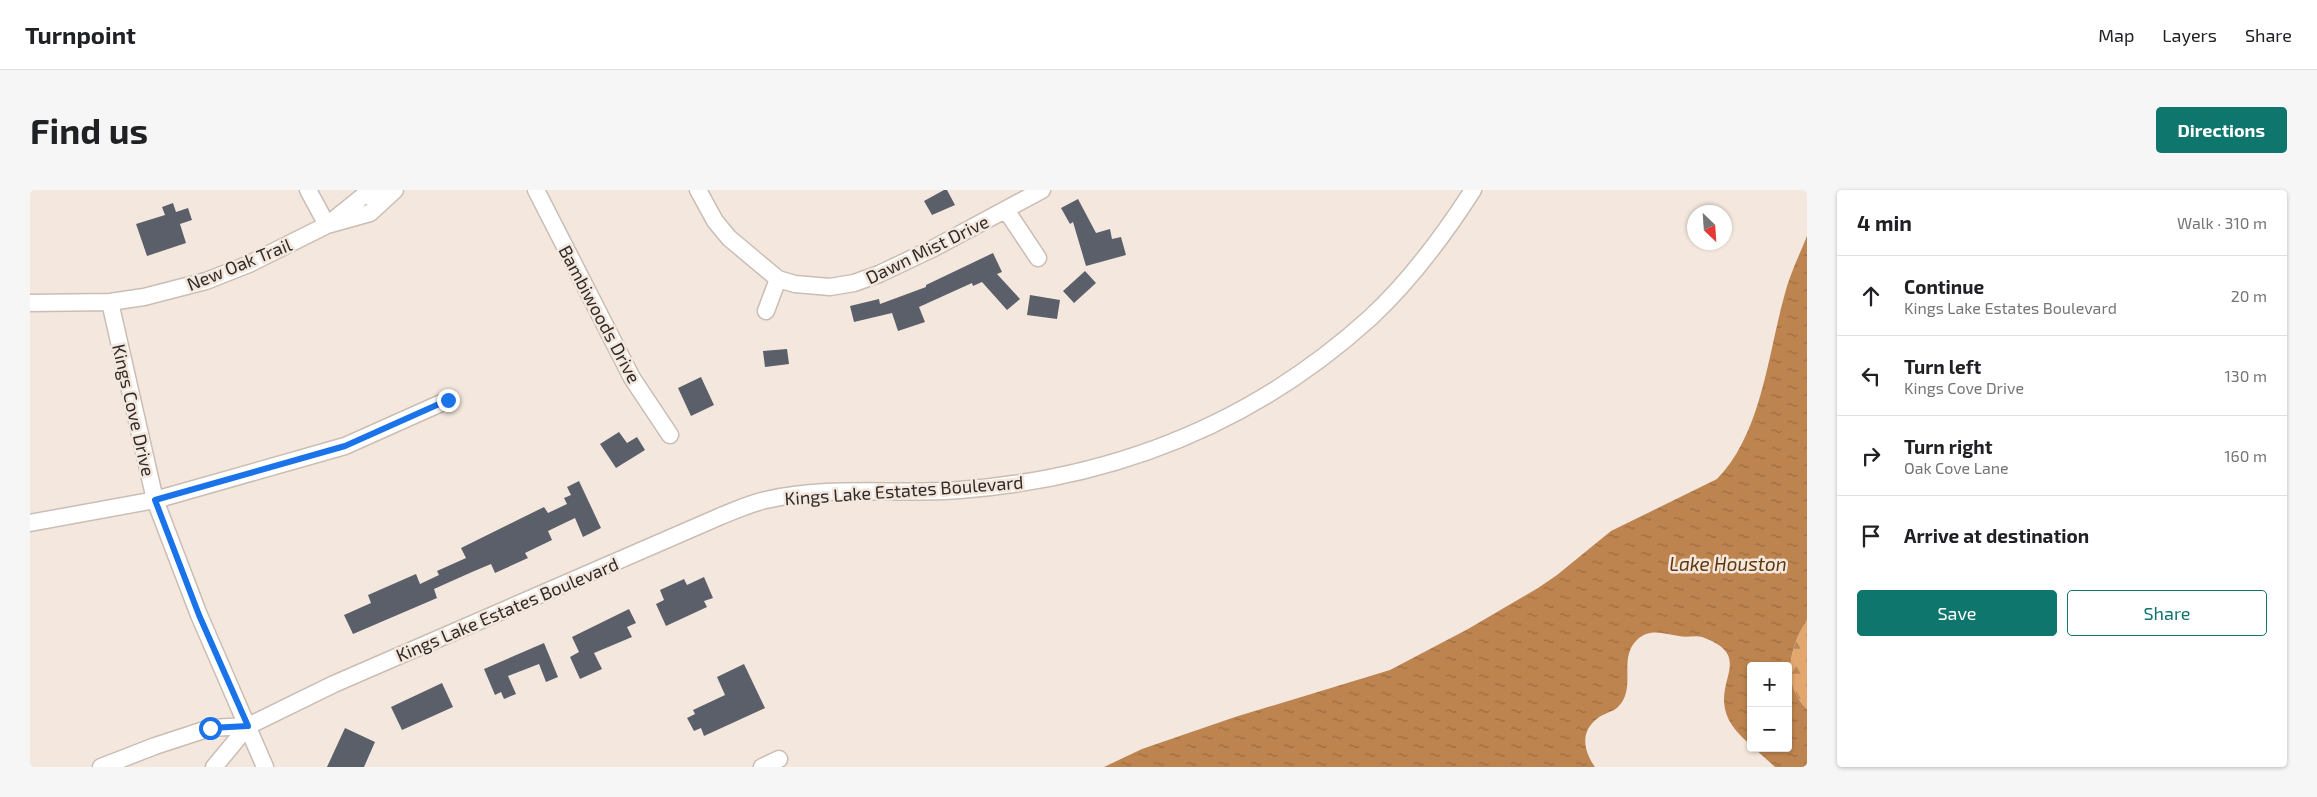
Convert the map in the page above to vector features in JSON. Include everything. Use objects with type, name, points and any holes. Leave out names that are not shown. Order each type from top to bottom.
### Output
[{"type":"street","points":[[308,190],[327,226]]},
{"type":"street","name":"New Oak Trail","points":[[327,226],[362,198],[388,190]]},
{"type":"street","name":"New Oak Trail","points":[[30,303],[110,302],[144,297],[206,281],[249,264],[327,226],[370,213],[395,190]]},
{"type":"street","name":"Bambiwoods Drive","points":[[536,190],[632,378],[670,435]]},
{"type":"street","points":[[698,190],[715,221],[729,238],[778,279],[766,311]]},
{"type":"street","name":"Dawn Mist Drive","points":[[778,279],[818,287],[854,283],[887,271],[1042,190]]},
{"type":"street","name":"Kings Lake Estates Boulevard","points":[[101,767],[155,746],[210,728],[248,726],[334,684],[721,516],[765,500],[791,495],[837,492],[946,491],[1004,486],[1064,476],[1110,465],[1160,448],[1259,400],[1337,346],[1372,316],[1402,284],[1430,250],[1473,190]]},
{"type":"street","points":[[1006,210],[1038,258]]},
{"type":"street","name":"Kings Cove Drive","points":[[110,302],[155,500],[199,615],[266,767]]},
{"type":"street","points":[[30,523],[155,500],[345,446],[448,400]]},
{"type":"street","name":"Kings Lake Estates Boulevard","points":[[214,767],[248,726]]},
{"type":"street","points":[[762,767],[779,759]]},
{"type":"green space","points":[[1807,620],[1807,709],[1799,699],[1794,688],[1790,662],[1801,631]]},
{"type":"water","name":"Lake Houston","points":[[1807,236],[1807,620],[1796,642],[1790,662],[1747,662],[1747,741],[1732,725],[1725,709],[1725,687],[1730,668],[1726,651],[1717,644],[1702,637],[1682,637],[1654,632],[1639,638],[1632,646],[1629,654],[1624,699],[1618,707],[1598,718],[1588,729],[1585,741],[1586,747],[1595,767],[1104,767],[1142,749],[1235,717],[1390,670],[1468,629],[1538,588],[1611,531],[1717,479],[1732,461],[1744,440],[1753,417],[1761,393],[1791,274]]},
{"type":"water","name":"Lake Houston","points":[[1792,681],[1799,699],[1807,709],[1807,767],[1775,767],[1758,752],[1792,752]]},
{"type":"building","points":[[947,190],[955,205],[932,215],[924,201]]},
{"type":"building","points":[[1078,199],[1096,233],[1110,229],[1112,239],[1121,237],[1126,255],[1086,266],[1073,222],[1070,224],[1061,208]]},
{"type":"building","points":[[173,203],[176,212],[188,208],[192,220],[180,224],[186,243],[147,256],[136,224],[165,215],[162,207]]},
{"type":"building","points":[[993,253],[1002,272],[997,274],[1020,299],[1007,310],[982,282],[973,286],[972,283],[919,307],[925,322],[898,331],[892,313],[854,322],[850,306],[879,299],[880,304],[926,287],[926,285]]},
{"type":"building","points":[[1085,271],[1096,283],[1074,303],[1063,291]]},
{"type":"building","points":[[1030,295],[1060,300],[1057,319],[1027,315]]},
{"type":"building","points":[[787,349],[789,364],[765,367],[763,351]]},
{"type":"building","points":[[701,377],[714,405],[691,416],[678,388]]},
{"type":"building","points":[[619,432],[627,443],[637,437],[645,450],[616,468],[600,444]]},
{"type":"building","points":[[579,481],[601,528],[583,537],[575,518],[548,531],[552,540],[525,553],[528,558],[495,573],[491,564],[472,572],[434,589],[437,598],[353,634],[344,615],[371,603],[368,595],[416,574],[420,584],[439,575],[437,571],[466,558],[461,548],[544,507],[548,513],[567,504],[564,498],[571,495],[567,487]]},
{"type":"building","points":[[704,577],[713,598],[704,601],[707,607],[666,626],[656,604],[664,600],[660,590],[684,579],[687,585]]},
{"type":"building","points":[[629,609],[636,623],[627,627],[632,637],[594,653],[602,669],[580,679],[570,657],[579,652],[572,637]]},
{"type":"building","points":[[544,643],[558,677],[546,682],[539,664],[508,676],[516,694],[504,699],[501,692],[495,695],[484,669]]},
{"type":"building","points":[[744,664],[765,708],[704,736],[701,728],[694,731],[687,718],[695,714],[693,710],[725,695],[717,677]]},
{"type":"building","points":[[442,683],[453,707],[402,730],[391,707]]},
{"type":"building","points":[[345,728],[375,742],[364,767],[327,767]]},
{"type":"route","points":[[210,728],[248,726],[199,615],[155,500],[345,446],[448,400]]}]
